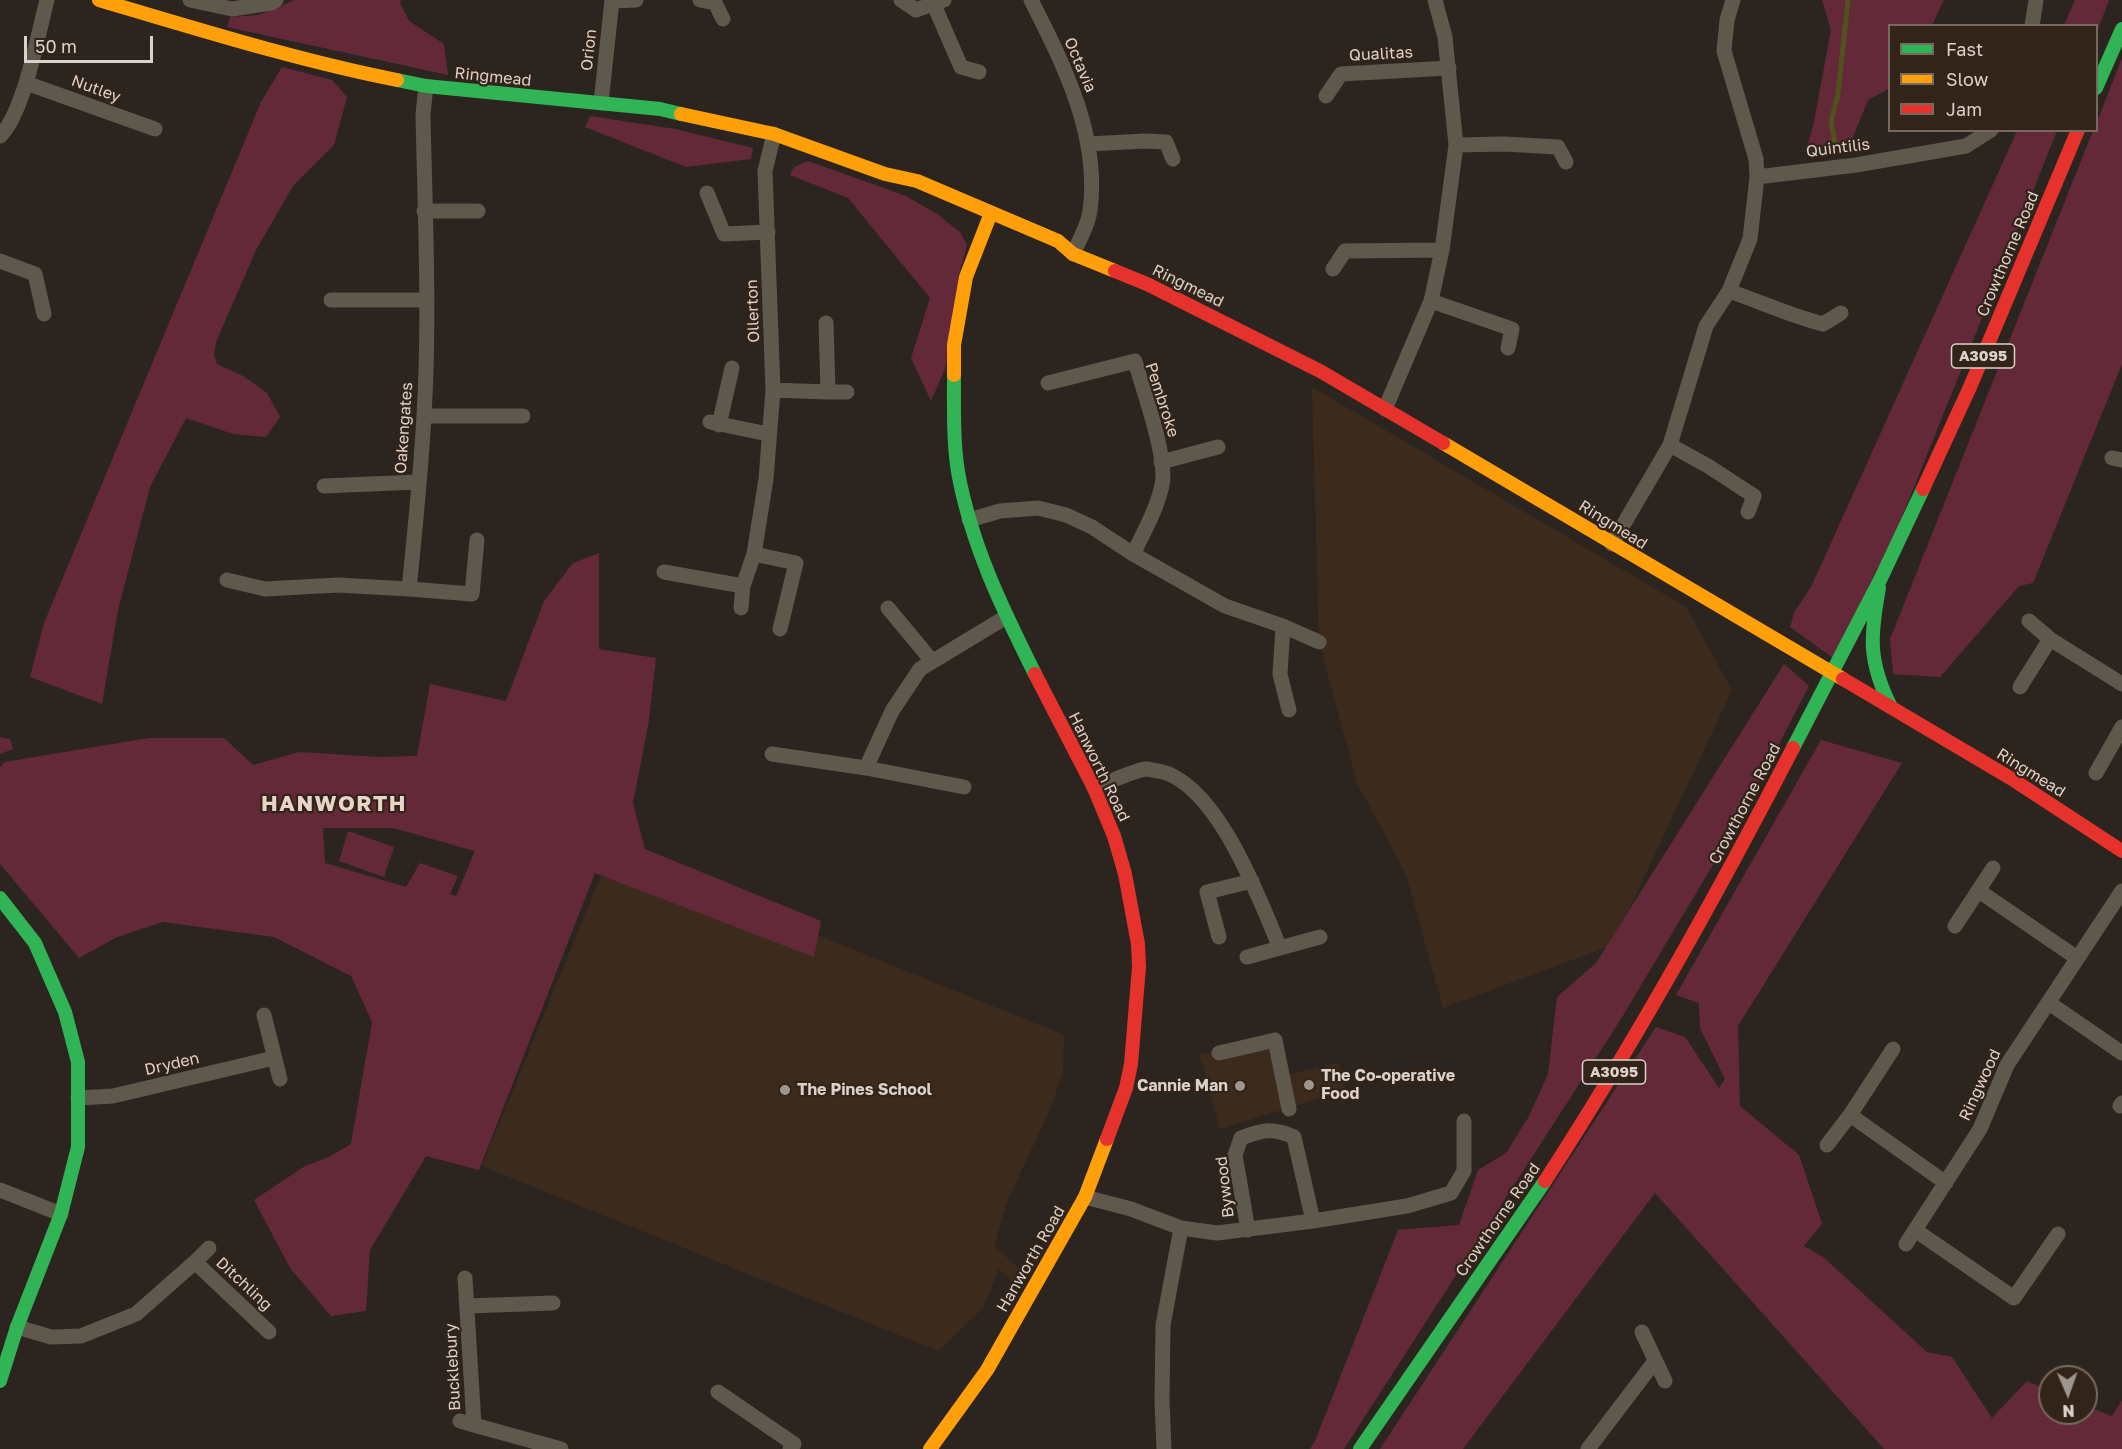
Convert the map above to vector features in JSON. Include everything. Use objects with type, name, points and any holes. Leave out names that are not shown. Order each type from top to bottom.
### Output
[{"type":"street","points":[[0,136],[8,128],[26,83],[47,0]]},
{"type":"street","name":"Ringmead","points":[[99,0],[269,50],[355,72],[426,86],[660,109],[774,134],[885,174],[917,181],[1058,241],[1073,254]]},
{"type":"street","points":[[190,0],[232,9],[271,3],[276,0]]},
{"type":"street","name":"Orion","points":[[601,103],[612,0],[636,0]]},
{"type":"street","points":[[700,0],[715,3],[723,19]]},
{"type":"street","points":[[901,0],[916,10],[939,2],[961,67],[979,72]]},
{"type":"street","points":[[1385,410],[1431,301],[1442,250],[1456,145],[1445,37],[1435,0]]},
{"type":"street","points":[[1612,544],[1670,445],[1706,326],[1729,291],[1750,239],[1757,177],[1756,159],[1724,51],[1727,20],[1733,0]]},
{"type":"street","points":[[2032,24],[2036,0]]},
{"type":"street","name":"Octavia","points":[[1033,1],[1065,71],[1088,144],[1092,179],[1090,213],[1073,254]]},
{"type":"street","points":[[2098,86],[2122,29]]},
{"type":"street","name":"Qualitas","points":[[1326,96],[1341,74],[1449,69]]},
{"type":"street","name":"Nutley","points":[[26,83],[154,129]]},
{"type":"street","name":"Oakengates","points":[[409,589],[424,416],[427,300],[423,114],[426,86]]},
{"type":"street","name":"Quintilis","points":[[1757,177],[1856,165],[1966,146],[1988,132]]},
{"type":"street","name":"Crowthorne Road","points":[[1360,1449],[1539,1190],[1618,1066],[1739,852],[1881,578],[1970,387],[2077,132]]},
{"type":"street","name":"Ollerton","points":[[741,608],[743,586],[754,554],[766,479],[773,390],[765,171],[774,134]]},
{"type":"street","points":[[1088,144],[1166,142],[1173,159]]},
{"type":"street","points":[[1456,145],[1504,144],[1558,147],[1566,162]]},
{"type":"street","name":"Ringmead","points":[[885,174],[913,191],[980,224]]},
{"type":"street","points":[[707,193],[724,234],[768,231]]},
{"type":"street","points":[[424,211],[477,210]]},
{"type":"street","name":"Hanworth Road","points":[[930,1449],[987,1370],[1085,1197],[1126,1088],[1131,1064],[1139,967],[1138,944],[1125,874],[1114,836],[1094,788],[1006,617],[983,564],[969,520],[958,470],[954,427],[954,345],[966,277],[980,224],[991,213]]},
{"type":"street","name":"Ringmead","points":[[1025,242],[1054,252],[1073,254],[1147,284],[1310,366],[1504,478],[2012,779],[2122,851]]},
{"type":"street","points":[[1334,269],[1345,251],[1442,250]]},
{"type":"street","points":[[0,261],[34,274],[44,314]]},
{"type":"street","points":[[1729,291],[1799,318],[1823,324],[1841,313]]},
{"type":"street","points":[[331,300],[427,300]]},
{"type":"street","points":[[1431,301],[1512,329],[1508,348]]},
{"type":"street","points":[[826,323],[828,392]]},
{"type":"street","name":"Pembroke","points":[[1048,383],[1135,361],[1155,429],[1163,483],[1151,518],[1132,554]]},
{"type":"street","points":[[732,368],[714,424],[768,434]]},
{"type":"street","points":[[773,390],[847,392]]},
{"type":"street","points":[[424,416],[523,416]]},
{"type":"street","points":[[1670,445],[1754,496],[1748,512]]},
{"type":"street","name":"Pembroke","points":[[1161,462],[1218,447]]},
{"type":"street","points":[[324,486],[418,482]]},
{"type":"street","points":[[969,520],[1000,512],[1038,508],[1066,515],[1092,527],[1132,554],[1225,606],[1283,626],[1319,642]]},
{"type":"street","points":[[227,580],[265,589],[357,585],[472,594],[477,540]]},
{"type":"street","points":[[754,554],[796,563],[780,629]]},
{"type":"street","points":[[664,572],[743,586]]},
{"type":"street","points":[[1881,578],[1872,638],[1872,660],[1877,680],[1891,707]]},
{"type":"street","points":[[888,608],[933,661]]},
{"type":"street","points":[[866,768],[892,711],[920,669],[1006,617]]},
{"type":"street","points":[[2029,621],[2050,639],[2122,684]]},
{"type":"street","points":[[1283,626],[1280,674],[1289,710]]},
{"type":"street","points":[[2020,687],[2050,639]]},
{"type":"street","points":[[2096,773],[2122,727]]},
{"type":"street","points":[[772,754],[866,768],[964,787]]},
{"type":"street","points":[[1094,788],[1146,769],[1167,773],[1186,783],[1224,828],[1252,881],[1280,948]]},
{"type":"street","points":[[1954,926],[1993,868]]},
{"type":"street","points":[[1219,937],[1207,892],[1252,881]]},
{"type":"street","points":[[1978,891],[2076,958]]},
{"type":"street","name":"Ringwood","points":[[1906,1244],[1980,1129],[2007,1065],[2122,891]]},
{"type":"street","points":[[0,898],[35,943],[65,1012],[78,1062],[78,1147],[62,1214],[17,1326],[0,1382]]},
{"type":"street","points":[[1247,957],[1320,937]]},
{"type":"street","points":[[2049,1003],[2122,1053]]},
{"type":"street","points":[[264,1015],[280,1079]]},
{"type":"street","points":[[1219,1053],[1275,1040],[1289,1109]]},
{"type":"street","points":[[1827,1144],[1850,1115],[1893,1049]]},
{"type":"street","name":"Dryden","points":[[78,1098],[113,1096],[274,1058]]},
{"type":"street","points":[[1850,1115],[1946,1183]]},
{"type":"street","name":"Bywood","points":[[1085,1197],[1131,1209],[1181,1228],[1217,1233],[1407,1206],[1451,1193],[1464,1171],[1464,1121]]},
{"type":"street","name":"Bywood","points":[[1248,1230],[1235,1155],[1241,1138],[1258,1131],[1281,1130],[1294,1137],[1313,1221]]},
{"type":"street","points":[[0,1190],[62,1214]]},
{"type":"street","points":[[1164,1449],[1163,1324],[1181,1228]]},
{"type":"street","points":[[1915,1230],[2014,1298],[2058,1234]]},
{"type":"street","name":"Ditchling","points":[[17,1326],[51,1337],[81,1336],[136,1314],[208,1248]]},
{"type":"street","name":"Ditchling","points":[[195,1262],[269,1332]]},
{"type":"street","name":"Bucklebury","points":[[465,1278],[467,1423],[561,1449]]},
{"type":"street","name":"Bucklebury","points":[[467,1306],[553,1304]]},
{"type":"street","points":[[1642,1332],[1665,1381]]},
{"type":"street","points":[[1588,1449],[1655,1361]]},
{"type":"street","points":[[718,1392],[794,1444],[790,1449]]},
{"type":"shaded area","points":[[295,0],[401,0],[400,3],[409,21],[444,44],[448,75],[227,27],[230,17],[259,15]]},
{"type":"shaded area","points":[[1822,0],[1944,0],[1932,24],[1888,24],[1888,90],[1868,100],[1849,147],[1805,152],[1813,127],[1831,30]]},
{"type":"shaded area","points":[[2075,0],[2109,0],[2098,29],[2098,24],[2064,24]]},
{"type":"shaded area","points":[[2122,58],[2122,364],[2033,583],[2019,586],[1940,677],[1893,674],[1890,639],[2093,132],[2098,132],[2098,119]]},
{"type":"shaded area","points":[[282,67],[332,80],[347,97],[334,145],[293,186],[256,250],[216,342],[214,355],[217,364],[243,376],[267,393],[280,417],[266,437],[233,434],[186,418],[150,487],[118,610],[102,704],[30,677],[44,623],[261,102]]},
{"type":"shaded area","points":[[590,116],[675,129],[753,148],[751,159],[686,167],[585,127]]},
{"type":"shaded area","points":[[2017,132],[2057,132],[1898,527],[1833,658],[1790,627],[1794,613],[1812,585]]},
{"type":"shaded area","points":[[808,161],[906,196],[937,214],[960,232],[967,245],[959,274],[945,369],[931,401],[911,358],[930,298],[848,198],[790,175],[794,167]]},
{"type":"shaded area","points":[[1312,387],[1686,607],[1732,690],[1612,945],[1443,1008],[1406,874],[1357,783],[1319,642]]},
{"type":"shaded area","points":[[599,553],[599,649],[656,658],[649,720],[633,803],[645,849],[821,921],[814,957],[595,873],[479,1170],[426,1156],[370,1250],[366,1311],[331,1316],[290,1268],[254,1200],[305,1166],[329,1157],[351,1144],[372,1022],[351,976],[274,937],[163,922],[117,937],[79,958],[0,864],[0,767],[5,762],[149,738],[224,738],[253,765],[299,752],[378,757],[417,756],[430,684],[506,701],[544,601],[573,563]],"holes":[[[323,828],[393,828],[475,851],[456,896],[450,894],[458,876],[420,863],[406,887],[325,863]]]},
{"type":"shaded area","points":[[1784,664],[1809,686],[1739,821],[1621,1019],[1344,1449],[1310,1449],[1398,1230],[1459,1225],[1478,1170],[1506,1153],[1528,1118],[1548,1074],[1557,997],[1596,963]]},
{"type":"shaded area","points":[[0,737],[10,739],[13,749],[0,754]]},
{"type":"shaded area","points":[[1821,740],[1902,763],[1738,1026],[1740,1106],[1799,1155],[1822,1224],[1804,1246],[1823,1257],[1927,1352],[1952,1357],[1992,1418],[2027,1381],[2038,1386],[2038,1425],[2098,1425],[2098,1411],[2112,1416],[2122,1400],[2122,1449],[1884,1449],[1655,1193],[1463,1449],[1380,1449],[1656,1027],[1685,1037],[1719,1088],[1725,1079],[1700,1028],[1699,1003],[1676,995]]},
{"type":"shaded area","points":[[348,831],[394,847],[384,877],[339,861]]},
{"type":"shaded area","name":"The Pines School","points":[[611,851],[1064,1035],[1063,1071],[1050,1110],[1008,1199],[994,1246],[1022,1271],[1016,1285],[999,1269],[983,1308],[938,1351],[482,1166]]},
{"type":"shaded area","points":[[1279,1035],[1290,1074],[1338,1063],[1346,1090],[1220,1129],[1200,1055]]},
{"type":"waterway","points":[[1835,144],[1831,122],[1838,94],[1848,0]]},
{"type":"traffic: fast","points":[[2098,83],[2122,29]]},
{"type":"traffic: fast","points":[[397,80],[426,86],[660,109],[681,114]]},
{"type":"traffic: fast","points":[[954,375],[955,448],[958,472],[971,525],[989,575],[1035,674]]},
{"type":"traffic: fast","points":[[1793,748],[1881,578],[1923,489]]},
{"type":"traffic: fast","points":[[1879,588],[1873,649],[1878,676],[1891,707]]},
{"type":"traffic: fast","points":[[0,898],[35,943],[65,1012],[78,1062],[78,1147],[61,1214],[17,1327],[0,1381]]},
{"type":"traffic: fast","points":[[1360,1449],[1545,1181]]},
{"type":"traffic: slow","points":[[99,0],[284,54],[397,80]]},
{"type":"traffic: slow","points":[[681,114],[774,134],[885,174],[917,181],[1058,241],[1073,254],[1115,271]]},
{"type":"traffic: slow","points":[[954,375],[954,345],[966,277],[991,213]]},
{"type":"traffic: slow","points":[[1443,443],[1843,679]]},
{"type":"traffic: slow","points":[[930,1449],[987,1370],[1085,1197],[1107,1139]]},
{"type":"traffic: jam","points":[[1923,489],[1970,387],[2077,132]]},
{"type":"traffic: jam","points":[[1115,271],[1147,284],[1320,371],[1443,443]]},
{"type":"traffic: jam","points":[[1035,674],[1094,788],[1114,836],[1125,874],[1138,944],[1139,967],[1131,1064],[1126,1088],[1107,1139]]},
{"type":"traffic: jam","points":[[1843,679],[2012,779],[2122,851]]},
{"type":"traffic: jam","points":[[1545,1181],[1675,967],[1793,748]]},
{"type":"place","name":"The Co-operative Food","points":[[1309,1085]]},
{"type":"place","name":"Cannie Man","points":[[1240,1086]]},
{"type":"place","name":"The Pines School","points":[[785,1090]]},
{"type":"district","name":"HANWORTH","points":[[334,804]]}]
